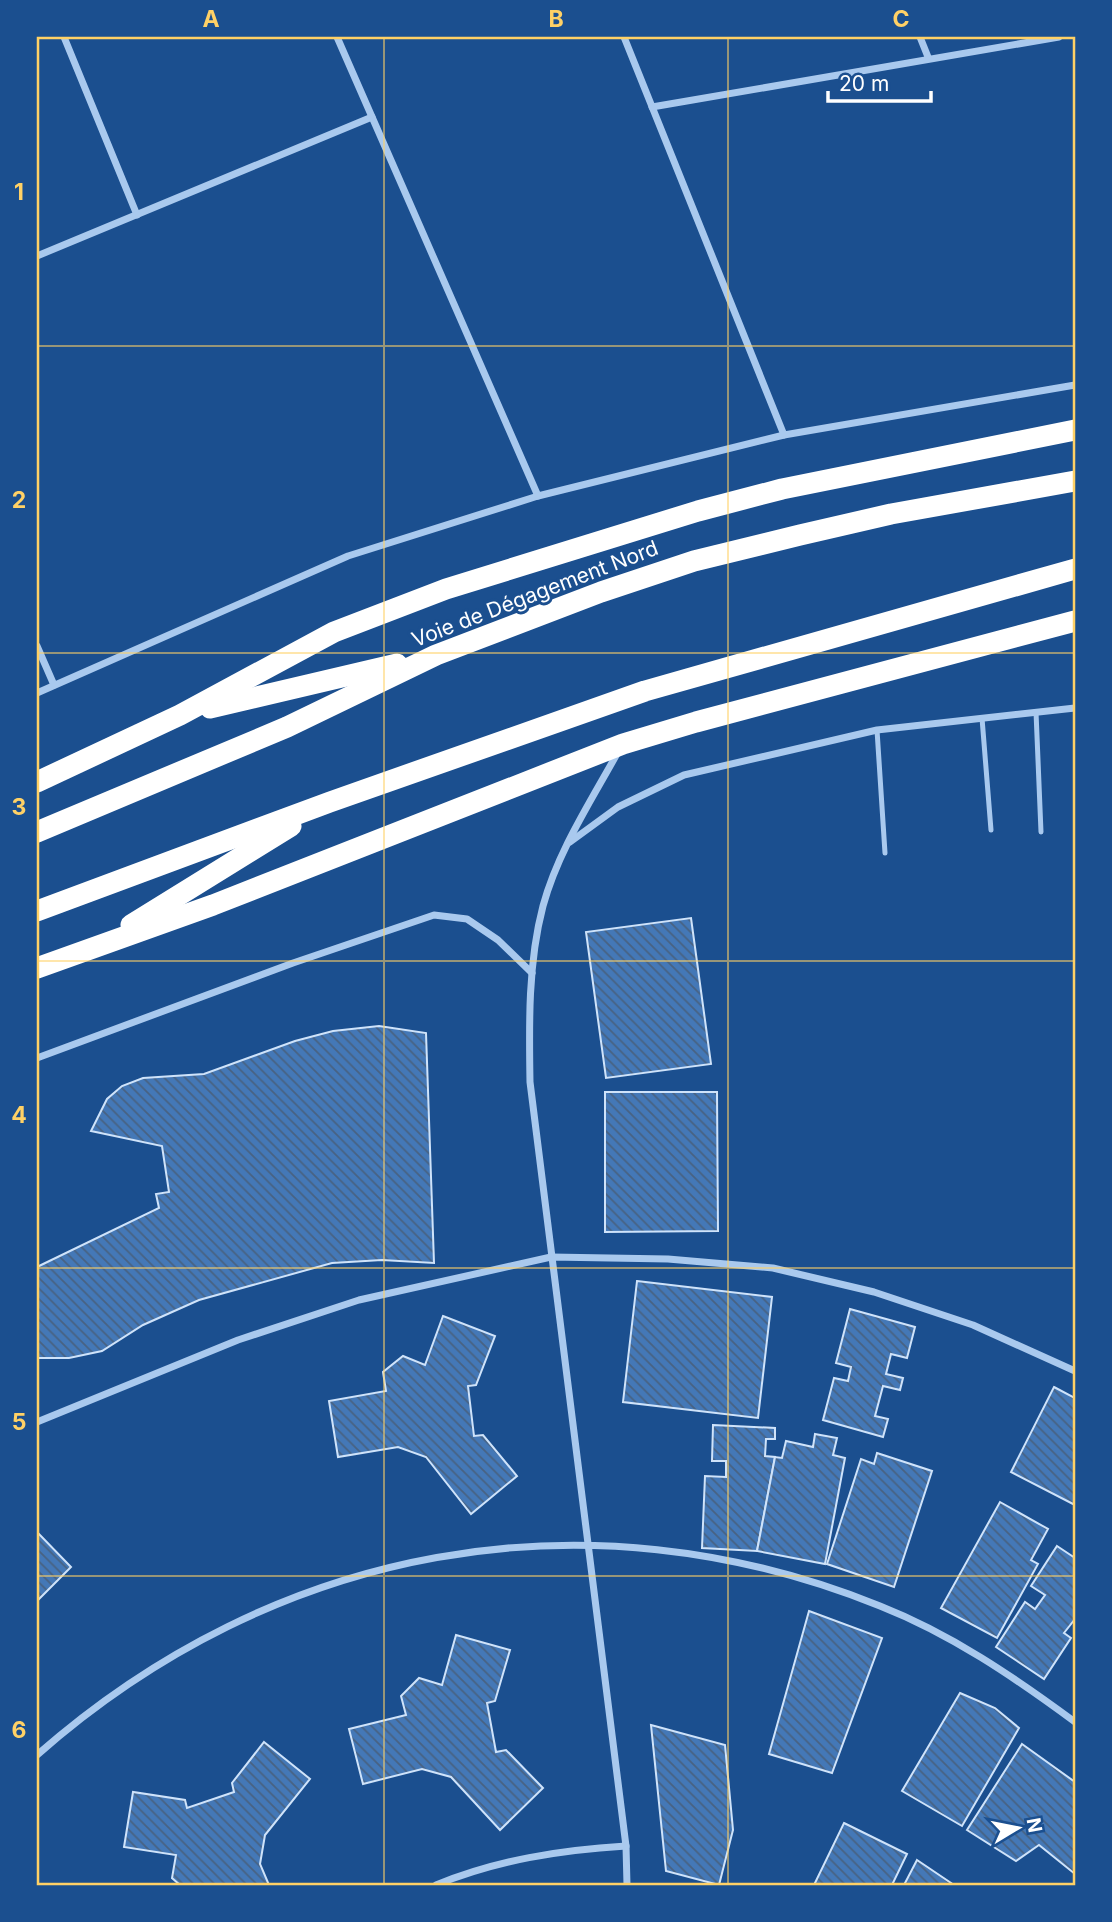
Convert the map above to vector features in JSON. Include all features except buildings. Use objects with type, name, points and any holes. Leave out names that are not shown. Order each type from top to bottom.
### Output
[{"type":"highway","points":[[37,782],[180,715],[334,632],[446,589],[698,511],[782,489],[1075,430]]},
{"type":"highway","name":"Voie de Dégagement Nord","points":[[37,832],[287,727],[436,655],[601,592],[694,561],[891,514],[1075,481]]},
{"type":"highway","points":[[37,911],[330,802],[645,691],[1075,569]]},
{"type":"highway","points":[[37,968],[226,901],[623,744],[720,715],[1075,621]]},
{"type":"highway","points":[[180,715],[436,655]]},
{"type":"highway","points":[[93,948],[330,802]]},
{"type":"street","points":[[64,37],[137,215]]},
{"type":"street","points":[[337,37],[538,496]]},
{"type":"street","points":[[624,37],[784,435]]},
{"type":"street","points":[[920,37],[928,57]]},
{"type":"street","points":[[652,107],[928,57],[1059,37]]},
{"type":"street","points":[[37,256],[372,117]]},
{"type":"street","points":[[37,693],[348,556],[538,496],[784,435],[1075,385]]},
{"type":"street","points":[[37,646],[54,685]]},
{"type":"street","points":[[567,845],[618,807],[684,775],[877,730],[1075,708]]},
{"type":"street","points":[[623,744],[567,845],[543,906],[532,973],[530,1082],[626,1846],[627,1885]]},
{"type":"street","points":[[37,1058],[293,963],[434,915],[467,919],[498,940],[532,973]]},
{"type":"street","points":[[37,1422],[238,1340],[359,1300],[551,1257],[668,1259],[773,1268],[874,1292],[972,1325],[1075,1371]]},
{"type":"street","points":[[37,1755],[78,1719],[141,1673],[209,1634],[281,1601],[355,1576],[432,1558],[510,1547],[589,1545],[664,1549],[738,1562],[811,1580],[882,1606],[950,1639],[993,1664],[1075,1722]]},
{"type":"street","points":[[436,1885],[510,1860],[568,1850],[626,1846]]},
{"type":"lane","points":[[1036,712],[1041,832]]},
{"type":"lane","points":[[982,718],[990,830]]},
{"type":"lane","points":[[877,730],[885,853]]}]
